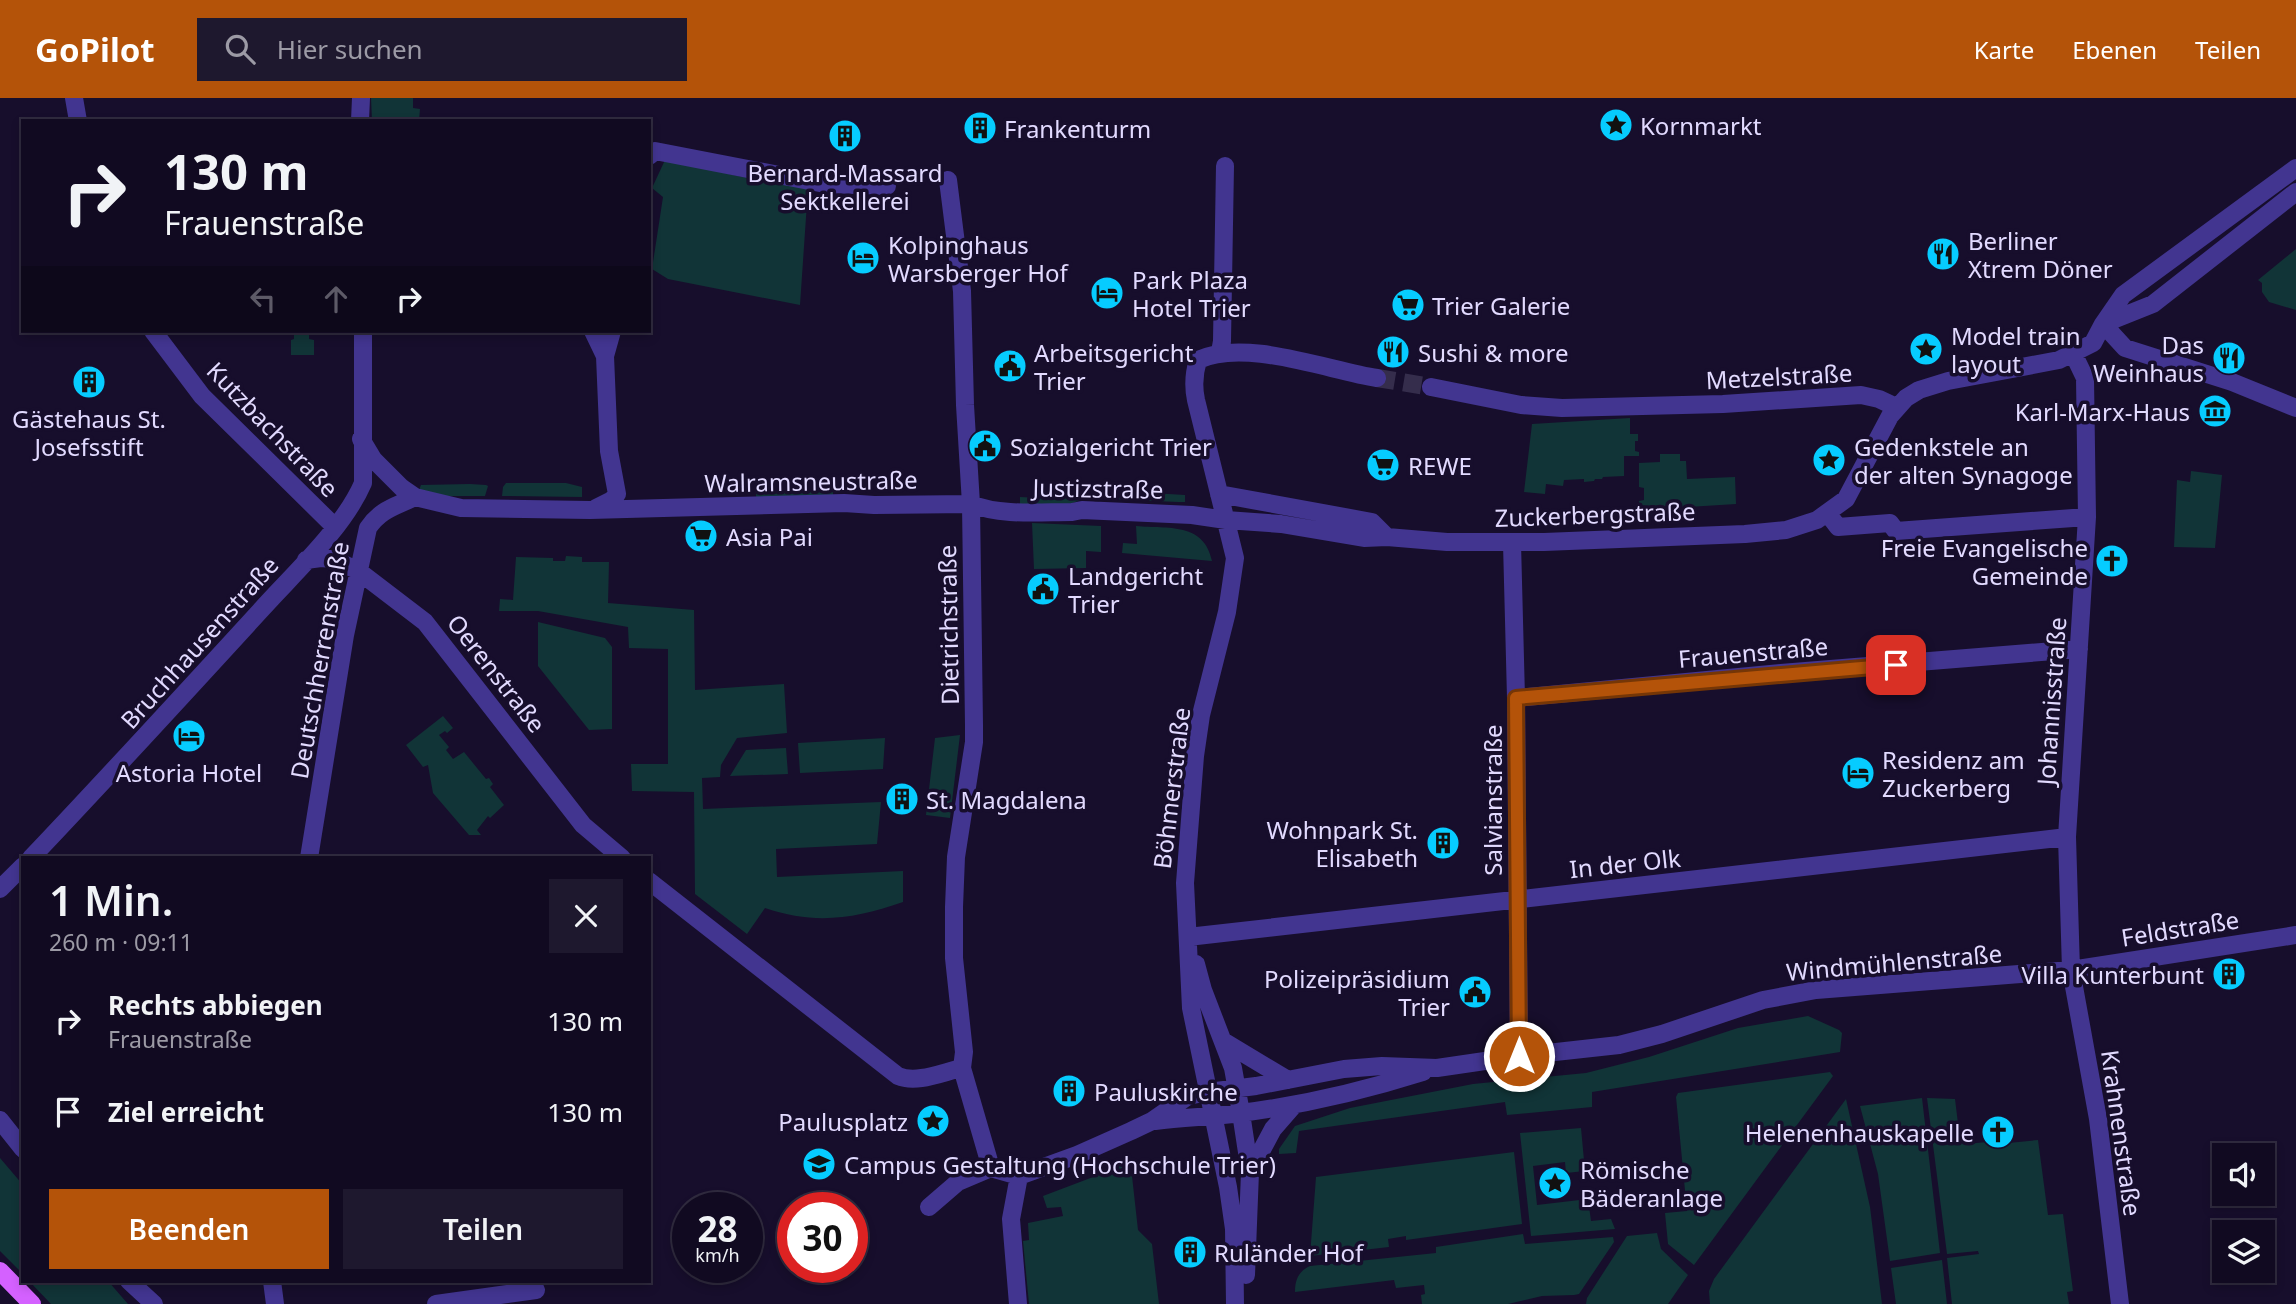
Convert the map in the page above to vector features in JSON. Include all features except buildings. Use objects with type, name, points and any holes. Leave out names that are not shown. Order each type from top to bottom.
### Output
[{"type":"main road","points":[[0,1271],[32,1304]]},
{"type":"street","points":[[74,98],[78,119]]},
{"type":"street","points":[[360,119],[361,98]]},
{"type":"street","points":[[652,154],[825,184],[887,186]]},
{"type":"street","points":[[1225,166],[1220,352],[1295,359],[1311,365],[1377,378]]},
{"type":"street","points":[[2087,517],[1896,531],[1890,523],[1838,527],[1828,514],[1846,499],[1896,407],[1912,394],[1934,385],[2059,360],[2093,343],[2123,295],[2296,168]]},
{"type":"street","name":"Dietrichstraße","points":[[948,180],[962,291],[965,418],[971,504],[974,742],[956,857],[954,907],[954,958],[964,1052],[962,1068]]},
{"type":"street","points":[[2103,324],[2153,304],[2296,192]]},
{"type":"street","points":[[2103,324],[2125,348],[2232,382],[2296,408]]},
{"type":"street","name":"Kutzbachstraße","points":[[155,333],[202,396],[335,527]]},
{"type":"street","name":"Bruchhausenstraße","points":[[32,856],[122,763],[354,504],[363,483],[363,333]]},
{"type":"street","points":[[594,333],[605,356]]},
{"type":"street","points":[[590,510],[612,500],[617,494],[609,452],[605,356],[611,333]]},
{"type":"street","name":"Böhmerstraße","points":[[1220,352],[1198,360],[1194,390],[1235,558],[1226,619],[1201,715],[1185,883],[1191,1008],[1234,1229],[1235,1304]]},
{"type":"street","name":"Johannisstraße","points":[[2071,970],[2067,837],[2087,517],[2085,377],[2073,353]]},
{"type":"street","name":"Metzelstraße","points":[[1432,387],[1541,407],[1723,404],[1861,395],[1871,396],[1896,407]]},
{"type":"street","points":[[361,439],[373,459],[415,497]]},
{"type":"street","points":[[612,472],[619,486],[638,504],[652,507]]},
{"type":"street","name":"Zuckerbergstraße","points":[[1219,494],[1372,522],[1387,537]]},
{"type":"street","name":"Walramsneustraße","points":[[415,497],[461,508],[590,510],[844,503],[971,504]]},
{"type":"street","name":"Deutschherrenstraße","points":[[309,856],[345,635],[368,528],[384,510],[415,497]]},
{"type":"street","name":"Justizstraße","points":[[971,504],[985,510],[1181,514],[1226,520]]},
{"type":"street","name":"Zuckerbergstraße","points":[[1226,520],[1281,524],[1364,538],[1512,543],[1745,534],[1786,530],[1828,514]]},
{"type":"street","name":"Salvianstraße","points":[[1512,543],[1519,1056]]},
{"type":"street","name":"Oerenstraße","points":[[306,560],[332,559],[357,570],[425,622],[583,825],[620,856]]},
{"type":"street","name":"Frauenstraße","points":[[1516,698],[2079,649]]},
{"type":"street","name":"In der Olk","points":[[1188,937],[2067,837]]},
{"type":"street","points":[[0,889],[21,868]]},
{"type":"street","points":[[651,883],[898,1076],[915,1079],[962,1068],[991,1168]]},
{"type":"street","name":"Feldstraße","points":[[2071,970],[2296,935]]},
{"type":"street","name":"Böhmerstraße","points":[[1188,937],[1203,990],[1233,1068],[1250,1172],[1245,1284],[1241,1304]]},
{"type":"street","name":"Windmühlenstraße","points":[[1152,1121],[1293,1106],[1437,1068],[1639,1041],[1763,1000],[1816,990],[2071,970]]},
{"type":"street","name":"Krahnenstraße","points":[[2071,970],[2098,1119],[2120,1304]]},
{"type":"street","points":[[1223,1041],[1288,1080]]},
{"type":"street","name":"Windmühlenstraße","points":[[1152,1121],[1188,1096],[1208,1092],[1356,1068],[1437,1068]]},
{"type":"street","points":[[1250,1172],[1273,1129],[1293,1106]]},
{"type":"street","points":[[0,1119],[21,1146]]},
{"type":"street","points":[[929,1207],[958,1182],[991,1168],[1019,1176],[1077,1155],[1152,1121]]},
{"type":"street","points":[[1018,1304],[1011,1219],[1019,1176]]},
{"type":"street","points":[[131,1283],[154,1304]]},
{"type":"street","points":[[272,1283],[275,1304]]},
{"type":"street","points":[[436,1304],[536,1290]]},
{"type":"green space","points":[[371,98],[413,98],[413,108],[420,109],[419,119],[372,119]]},
{"type":"green space","points":[[665,160],[808,188],[800,305],[668,279],[652,269],[663,197],[652,188]]},
{"type":"green space","points":[[2296,249],[2296,310],[2269,302],[2262,292],[2262,283],[2258,280]]},
{"type":"green space","points":[[294,333],[309,333],[309,339],[314,340],[314,355],[291,355],[291,340],[294,339]]},
{"type":"green space","points":[[1630,418],[1630,434],[1638,434],[1635,451],[1639,452],[1639,456],[1624,456],[1624,476],[1603,477],[1584,482],[1584,479],[1564,480],[1563,486],[1546,484],[1545,494],[1524,492],[1532,424]]},
{"type":"green space","points":[[1660,454],[1680,454],[1680,461],[1686,461],[1687,479],[1735,477],[1736,504],[1688,507],[1688,518],[1633,520],[1633,507],[1639,507],[1639,501],[1644,500],[1644,488],[1639,487],[1639,463],[1660,462]]},
{"type":"green space","points":[[2191,471],[2222,475],[2215,548],[2174,547],[2177,480],[2190,482]]},
{"type":"green space","points":[[506,483],[566,483],[582,487],[582,497],[502,496]]},
{"type":"green space","points":[[421,485],[488,486],[485,496],[443,496],[419,490]]},
{"type":"green space","points":[[833,488],[833,497],[756,497],[759,490]]},
{"type":"green space","points":[[1085,489],[1185,495],[1185,502],[1086,498],[1064,506],[1020,506],[1020,497],[1058,499]]},
{"type":"green space","points":[[1032,523],[1101,526],[1101,552],[1086,551],[1086,568],[1034,569]]},
{"type":"green space","points":[[1136,526],[1172,528],[1193,534],[1208,548],[1212,561],[1122,553],[1123,543],[1137,544]]},
{"type":"green space","points":[[566,556],[582,557],[582,562],[609,562],[608,603],[694,610],[695,690],[784,684],[787,733],[737,738],[721,765],[720,777],[702,778],[703,809],[881,802],[877,844],[776,849],[777,877],[903,871],[903,902],[834,918],[801,917],[765,908],[747,934],[695,894],[694,792],[632,791],[631,764],[668,764],[668,649],[629,648],[628,627],[538,611],[499,611],[500,599],[513,600],[516,557],[565,561]]},
{"type":"green space","points":[[538,622],[605,638],[612,647],[612,729],[589,730],[538,666]]},
{"type":"green space","points":[[443,716],[453,728],[439,735],[449,747],[446,750],[453,759],[464,752],[486,779],[489,778],[493,784],[490,787],[504,805],[490,818],[488,816],[477,830],[481,835],[469,835],[433,793],[428,765],[423,767],[406,745]]},
{"type":"green space","points":[[960,735],[950,818],[926,815],[935,738]]},
{"type":"green space","points":[[885,738],[883,769],[800,773],[798,743]]},
{"type":"green space","points":[[786,748],[788,774],[730,776],[746,750]]},
{"type":"green space","points":[[1808,1016],[1842,1033],[1840,1052],[1592,1092],[1592,1107],[1507,1115],[1505,1102],[1299,1131],[1296,1153],[1279,1154],[1279,1149],[1295,1126],[1350,1108],[1473,1084],[1586,1073],[1649,1057],[1738,1028]]},
{"type":"green space","points":[[1830,1072],[1833,1076],[1694,1265],[1668,1244],[1665,1213],[1687,1211],[1676,1097],[1678,1093]]},
{"type":"green space","points":[[1922,1098],[1940,1253],[1890,1261],[1878,1174],[1860,1106]]},
{"type":"green space","points":[[1927,1098],[1955,1099],[1960,1140],[1966,1144],[1987,1142],[1988,1145],[2038,1140],[2048,1215],[2063,1214],[2073,1291],[2067,1292],[2069,1304],[1952,1304],[1947,1258],[1979,1254],[1978,1251],[1947,1254]]},
{"type":"green space","points":[[1846,1099],[1870,1207],[1882,1304],[1710,1304],[1709,1291],[1714,1279]]},
{"type":"green space","points":[[1581,1128],[1585,1171],[1566,1173],[1565,1162],[1533,1166],[1537,1205],[1588,1199],[1591,1221],[1611,1219],[1615,1229],[1531,1236],[1520,1133]]},
{"type":"green space","points":[[1514,1152],[1522,1224],[1406,1240],[1406,1236],[1388,1239],[1389,1247],[1310,1256],[1316,1177]]},
{"type":"green space","points":[[0,1158],[21,1183],[21,1272],[0,1251]]},
{"type":"green space","points":[[1130,1158],[1138,1230],[1152,1244],[1159,1304],[1029,1304],[1023,1241],[1029,1240],[1028,1223],[1063,1216],[1061,1207],[1047,1208],[1043,1196],[1109,1171]]},
{"type":"green space","points":[[1657,1233],[1661,1249],[1688,1275],[1668,1304],[1586,1304],[1587,1298],[1627,1236]]},
{"type":"green space","points":[[1523,1234],[1525,1244],[1613,1237],[1614,1242],[1579,1294],[1574,1295],[1542,1296],[1508,1304],[1422,1304],[1424,1285],[1396,1288],[1394,1280],[1295,1292],[1298,1276],[1310,1266],[1436,1253],[1436,1247]]},
{"type":"green space","points":[[1942,1260],[1947,1304],[1896,1304],[1891,1268]]},
{"type":"green space","points":[[31,1283],[110,1283],[128,1304],[51,1304]]},
{"type":"tunnel","points":[[1377,378],[1431,387]]},
{"type":"place","name":"Kornmarkt","points":[[1616,125]]},
{"type":"place","name":"Frankenturm","points":[[980,128]]},
{"type":"place","name":"Bernard-Massard Sektkellerei","points":[[845,136]]},
{"type":"place","name":"Berliner Xtrem Döner","points":[[1943,254]]},
{"type":"place","name":"Kolpinghaus Warsberger Hof","points":[[863,258]]},
{"type":"place","name":"Park Plaza Hotel Trier","points":[[1107,293]]},
{"type":"place","name":"Trier Galerie","points":[[1408,305]]},
{"type":"place","name":"Model train layout","points":[[1926,349]]},
{"type":"place","name":"Sushi & more","points":[[1393,352]]},
{"type":"place","name":"Das Weinhaus","points":[[2229,358]]},
{"type":"place","name":"Arbeitsgericht Trier","points":[[1010,366]]},
{"type":"place","name":"Gästehaus St. Josefsstift","points":[[89,382]]},
{"type":"place","name":"Karl-Marx-Haus","points":[[2215,411]]},
{"type":"place","name":"Sozialgericht Trier","points":[[985,446]]},
{"type":"place","name":"Gedenkstele an der alten Synagoge","points":[[1829,460]]},
{"type":"place","name":"REWE","points":[[1383,465]]},
{"type":"place","name":"Asia Pai","points":[[701,536]]},
{"type":"place","name":"Freie Evangelische Gemeinde","points":[[2112,561]]},
{"type":"place","name":"Landgericht Trier","points":[[1043,589]]},
{"type":"place","name":"Astoria Hotel","points":[[189,736]]},
{"type":"place","name":"Residenz am Zuckerberg","points":[[1858,773]]},
{"type":"place","name":"St. Magdalena","points":[[902,799]]},
{"type":"place","name":"Wohnpark St. Elisabeth","points":[[1443,843]]},
{"type":"place","name":"Villa Kunterbunt","points":[[2229,974]]},
{"type":"place","name":"Polizeipräsidium Trier","points":[[1475,992]]},
{"type":"place","name":"Pauluskirche","points":[[1069,1091]]},
{"type":"place","name":"Paulusplatz","points":[[933,1121]]},
{"type":"place","name":"Helenenhauskapelle","points":[[1998,1132]]},
{"type":"place","name":"Campus Gestaltung (Hochschule Trier)","points":[[819,1164]]},
{"type":"place","name":"Römische Bäderanlage","points":[[1555,1183]]},
{"type":"place","name":"Ruländer Hof","points":[[1190,1252]]},
{"type":"route","points":[[1519,1056],[1516,698],[1896,665]]}]
